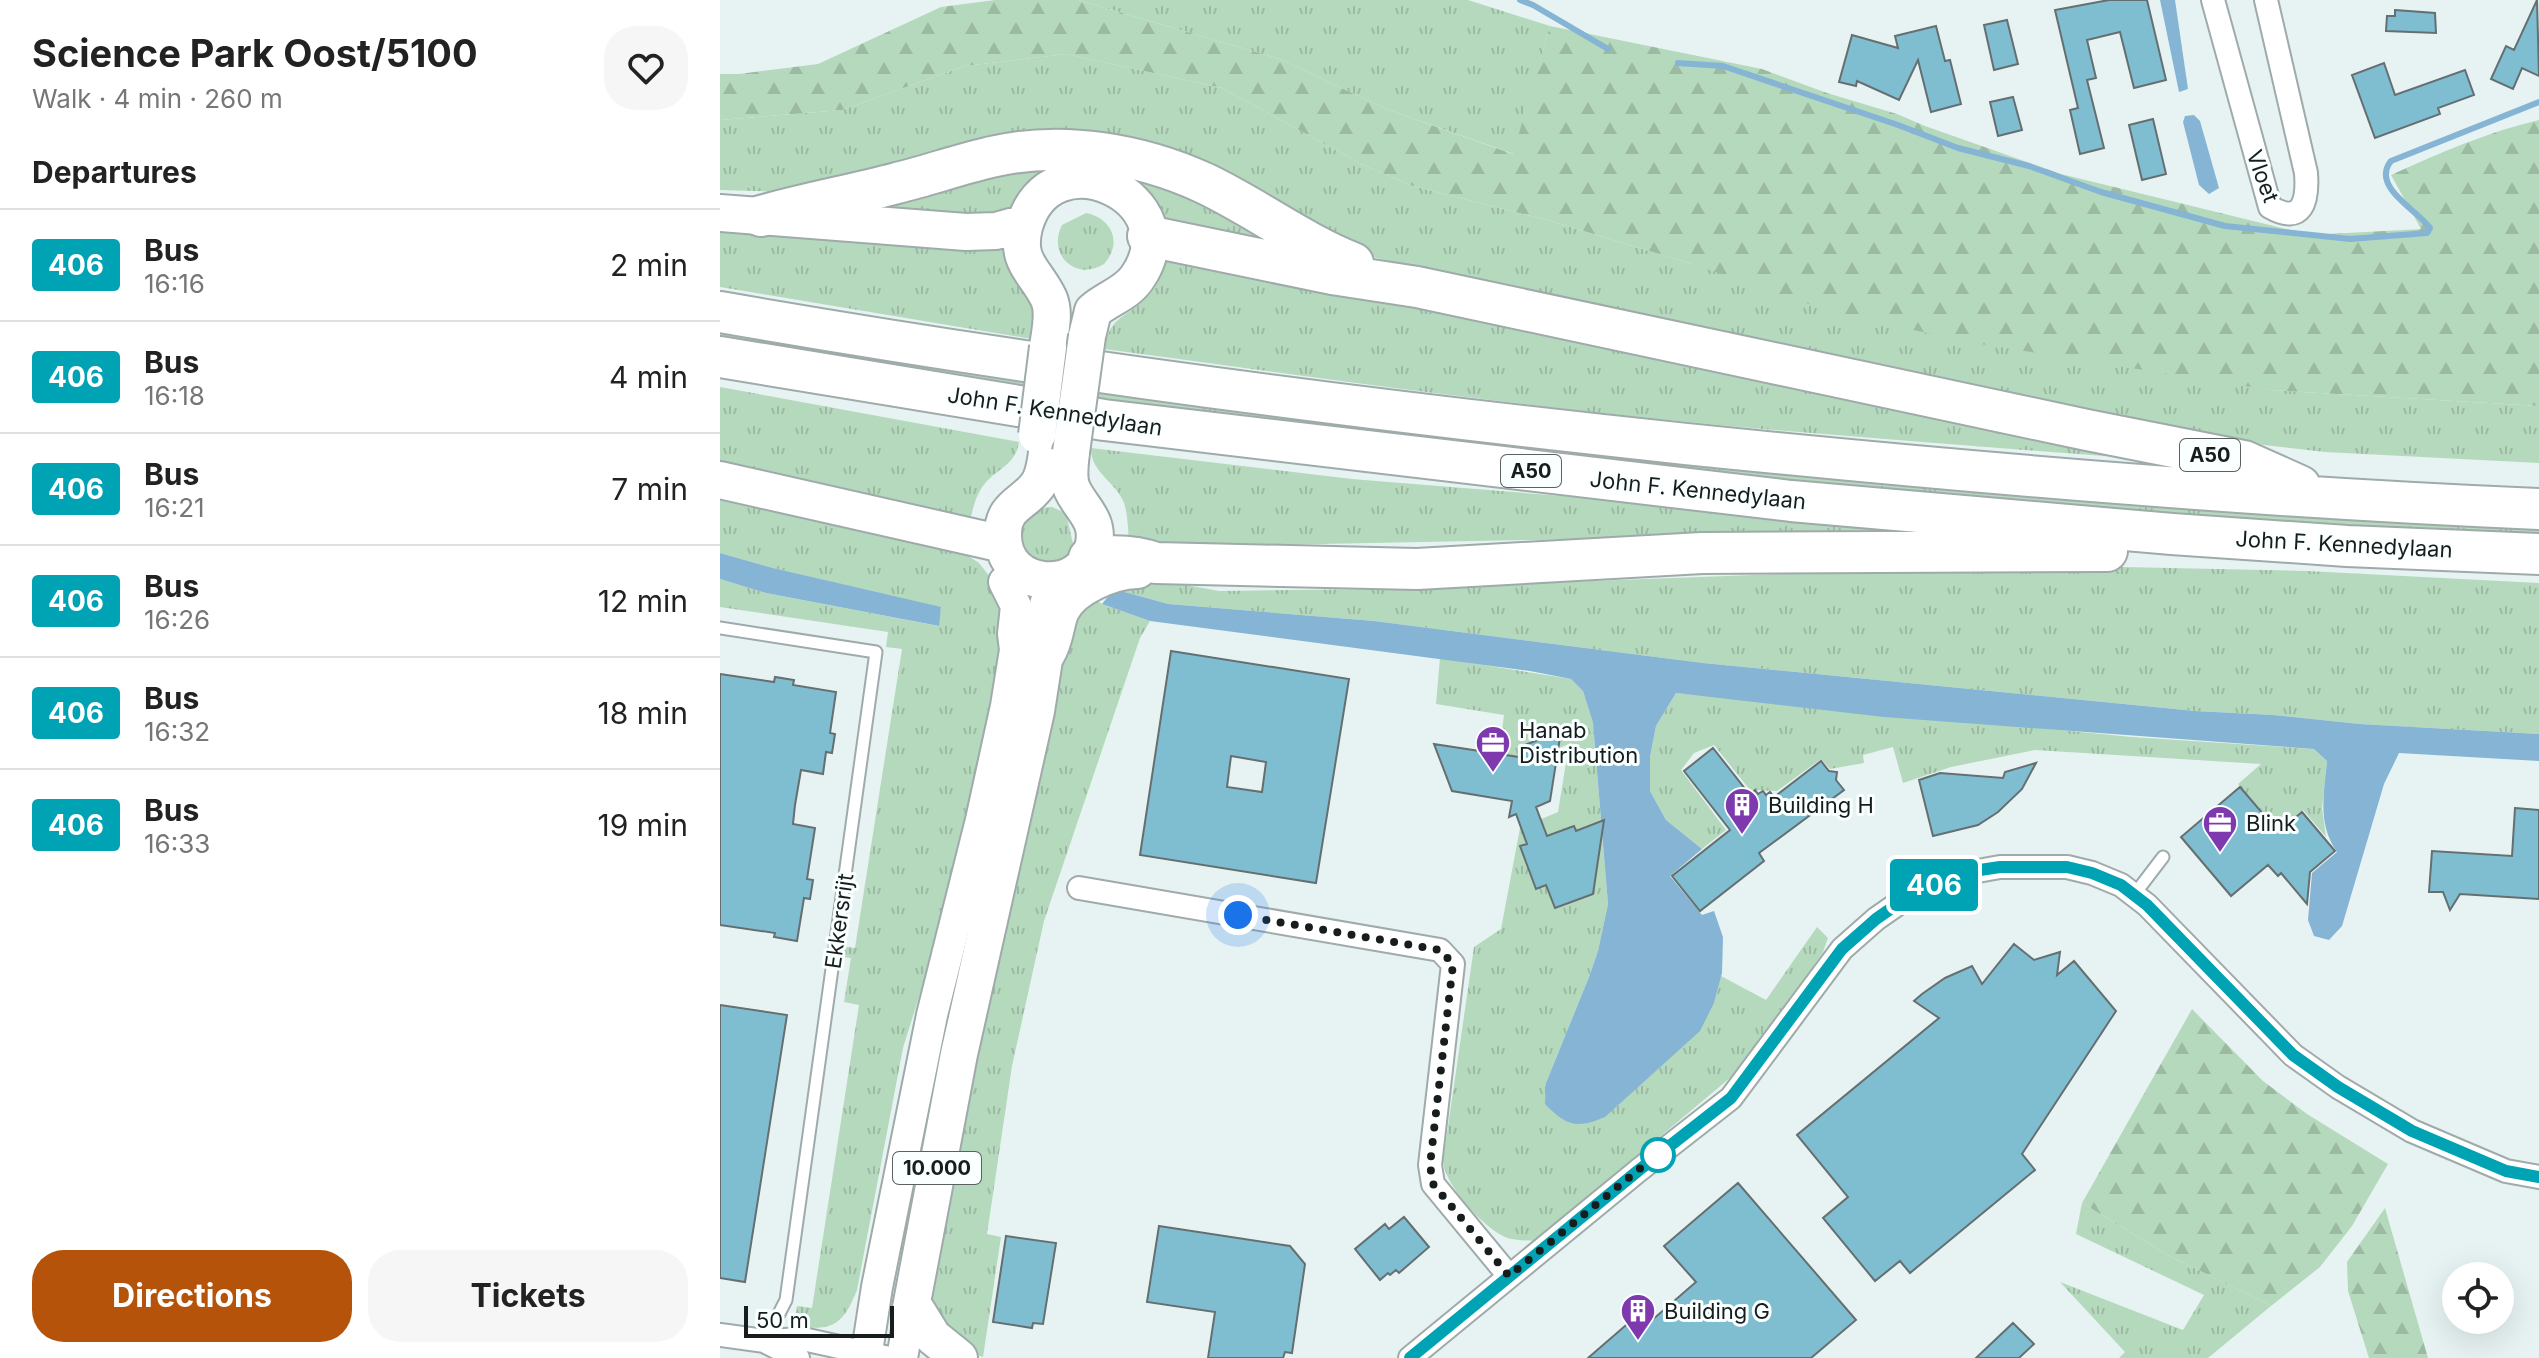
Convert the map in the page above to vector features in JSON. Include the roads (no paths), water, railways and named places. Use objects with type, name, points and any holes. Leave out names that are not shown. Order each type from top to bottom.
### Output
[{"type":"highway","name":"A50","points":[[761,216],[899,183],[998,155],[1051,150],[1101,152],[1157,166],[1204,183],[1335,255],[1417,287]]},
{"type":"highway","points":[[1090,179],[1104,182],[1129,197],[1143,216],[1148,252],[1140,273],[1128,288],[1066,333],[1049,299],[1031,275],[1023,252],[1025,223],[1034,205],[1045,194],[1071,181],[1090,179]]},
{"type":"highway","points":[[995,542],[1007,514],[1039,482],[1051,450],[1066,333],[1062,284],[1044,259],[1041,248],[1043,226],[1050,215],[1072,198],[1086,197],[1110,205],[1131,227],[1148,236]]},
{"type":"highway","points":[[720,213],[966,232],[996,231],[1025,223]]},
{"type":"highway","name":"A50","points":[[1148,236],[1332,274],[1417,287],[2244,461],[2326,498]]},
{"type":"highway","name":"John F. Kennedylaan","points":[[720,312],[1097,373],[1488,423],[1823,458],[2076,480],[2539,509]]},
{"type":"highway","name":"John F. Kennedylaan","points":[[720,357],[1104,420],[1791,501],[2156,533],[2347,546],[2539,554]]},
{"type":"highway","points":[[720,480],[995,542],[1029,579],[1075,573],[1089,558],[1094,542],[1094,525],[1051,450]]},
{"type":"highway","name":"A50","points":[[1089,558],[1142,558],[1156,563],[1417,569],[1702,553],[2010,553],[2347,546]]},
{"type":"highway","name":"A50","points":[[1030,651],[1053,639],[1057,617],[1065,600],[1106,572],[1156,563]]},
{"type":"highway","name":"10.000","points":[[911,1308],[959,1054],[1036,711],[1030,651],[1043,638],[1048,605],[1029,579]]},
{"type":"highway","points":[[911,1308],[933,1337],[959,1358]]},
{"type":"main road","name":"10.000","points":[[874,1356],[877,1287],[932,1015],[981,820],[1030,651],[1013,634],[1016,606],[1029,579]]},
{"type":"main road","name":"10.000","points":[[902,1358],[911,1308]]},
{"type":"street","name":"Vloet","points":[[2213,0],[2270,207],[2282,214],[2294,212],[2303,206],[2308,197],[2306,173],[2266,0]]},
{"type":"street","points":[[1410,1358],[1731,1098],[1842,949],[1876,919],[1909,896],[1961,874],[2000,867],[2067,867],[2121,885],[2147,905],[2293,1055],[2338,1087],[2412,1131],[2506,1171],[2539,1177]]},
{"type":"street","points":[[1079,888],[1440,950],[1453,964],[1430,1165],[1433,1184],[1509,1276]]},
{"type":"street","points":[[720,1335],[765,1341],[803,1339],[874,1356]]},
{"type":"street","points":[[765,1341],[798,1358]]},
{"type":"lane","name":"Ekkersrijt","points":[[720,628],[876,652],[786,1300],[765,1341]]},
{"type":"lane","points":[[2134,895],[2163,857]]},
{"type":"water","points":[[2160,0],[2175,0],[2188,89],[2179,92]]},
{"type":"water","points":[[2194,115],[2200,121],[2219,188],[2209,194],[2199,185],[2183,122],[2185,116]]},
{"type":"water","points":[[720,553],[941,607],[939,626],[766,593],[720,579]]},
{"type":"water","points":[[1114,589],[1168,604],[1374,621],[1703,663],[2195,711],[2539,734],[2539,761],[2399,753],[2384,784],[2342,926],[2329,940],[2314,936],[2308,920],[2312,873],[2337,852],[2324,819],[2327,761],[2314,749],[1884,717],[1676,693],[1656,726],[1650,757],[1650,791],[1666,820],[1702,849],[1670,876],[1702,915],[1714,911],[1723,937],[1722,973],[1714,1003],[1700,1031],[1605,1117],[1579,1124],[1559,1117],[1545,1104],[1546,1083],[1589,977],[1608,904],[1593,723],[1583,691],[1571,679],[1530,671],[1150,621],[1102,604]]},
{"type":"waterway","points":[[1520,0],[1608,49]]},
{"type":"waterway","points":[[1678,63],[1723,66],[1958,148],[2029,166],[2101,192],[2225,226],[2350,239],[2427,233],[2430,228],[2391,189],[2386,171],[2391,161],[2539,102]]},
{"type":"place","name":"Hanab Distribution","points":[[1493,774]]},
{"type":"place","name":"Building H","points":[[1742,836]]},
{"type":"place","name":"Blink","points":[[2220,854]]},
{"type":"place","name":"Building G","points":[[1638,1342]]}]
